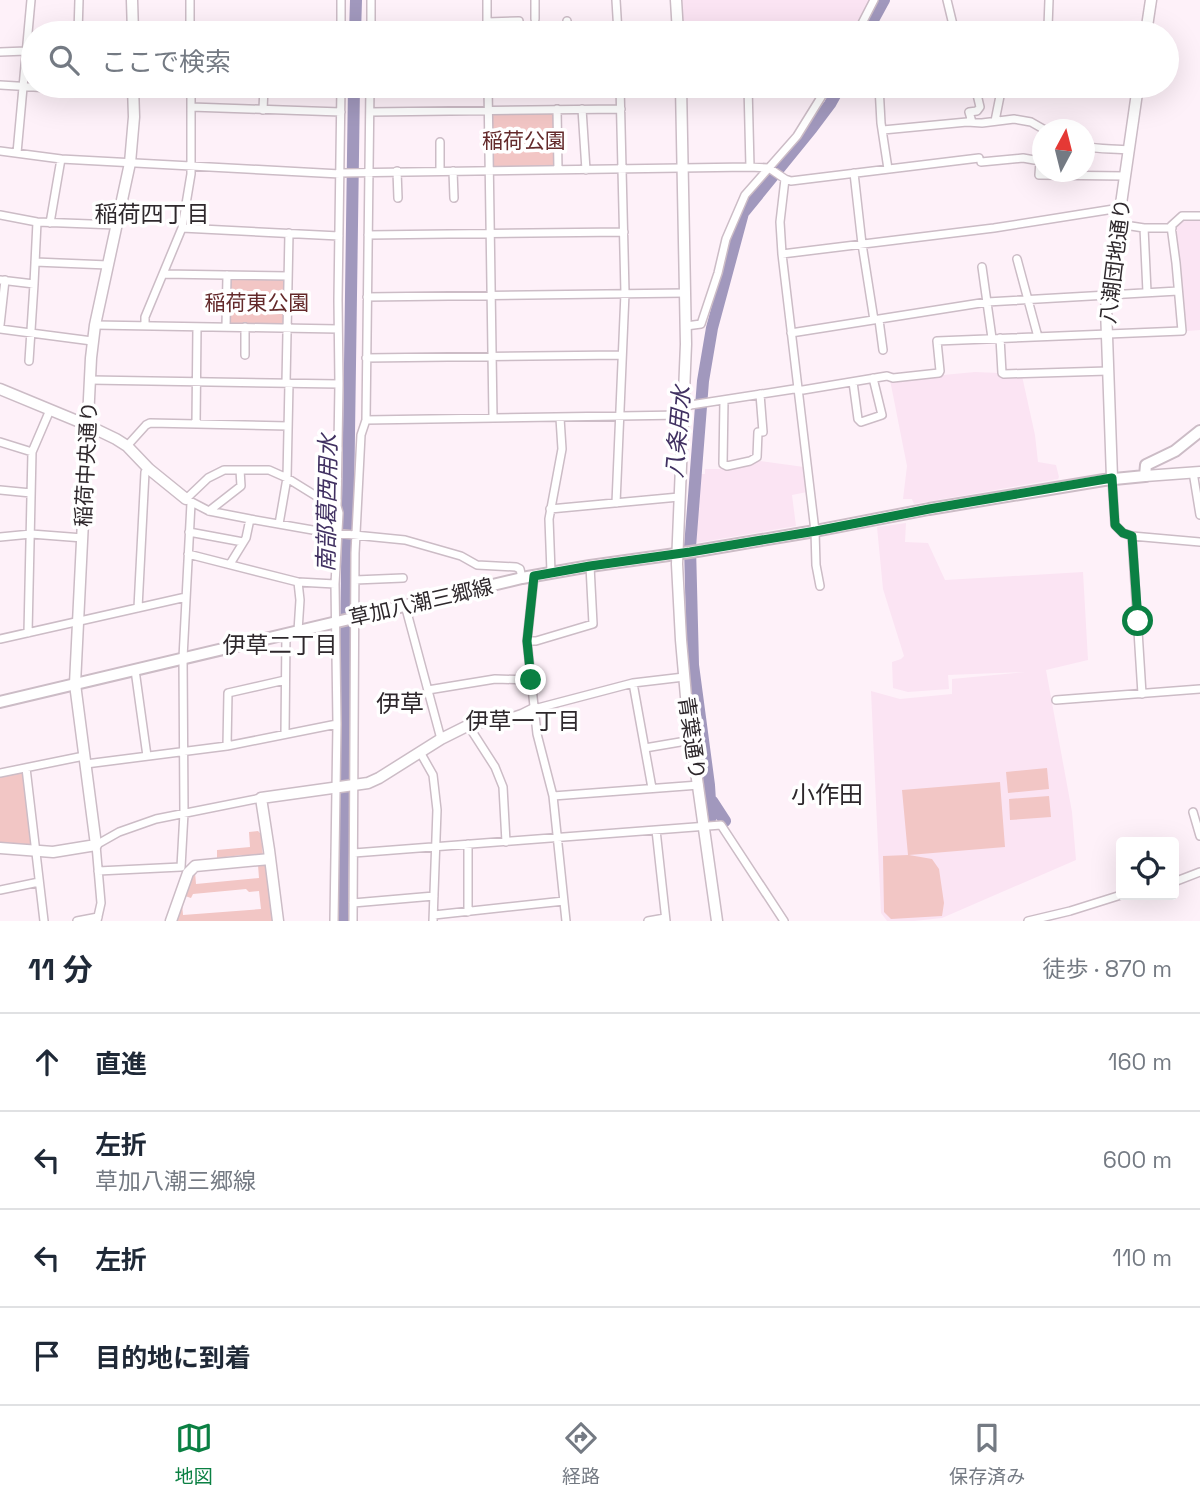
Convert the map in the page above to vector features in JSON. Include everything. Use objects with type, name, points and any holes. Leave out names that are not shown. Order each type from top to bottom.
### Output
[{"type":"main road","points":[[1145,476],[1146,465],[1175,451],[1200,431]]},
{"type":"main road","name":"草加八潮三郷線","points":[[0,702],[551,572],[816,531],[1112,478],[1145,476]]},
{"type":"street","points":[[29,21],[31,0]]},
{"type":"street","points":[[78,21],[79,0]]},
{"type":"street","points":[[132,0],[133,21]]},
{"type":"street","points":[[190,0],[190,21]]},
{"type":"street","points":[[341,0],[341,21]]},
{"type":"street","points":[[371,0],[371,21]]},
{"type":"street","points":[[487,0],[487,21]]},
{"type":"street","points":[[535,0],[535,19]]},
{"type":"street","points":[[616,0],[617,21]]},
{"type":"street","points":[[676,0],[677,21]]},
{"type":"street","points":[[863,21],[874,0]]},
{"type":"street","points":[[947,0],[952,21]]},
{"type":"street","points":[[1048,21],[1049,0]]},
{"type":"street","points":[[1148,21],[1151,0]]},
{"type":"street","points":[[0,52],[21,51]]},
{"type":"street","points":[[0,85],[21,87]]},
{"type":"street","points":[[17,153],[23,98]]},
{"type":"street","name":"稲荷中央通り","points":[[96,845],[75,684],[90,380],[92,341],[130,163],[133,98]]},
{"type":"street","points":[[145,325],[145,317],[182,228],[191,166],[191,98]]},
{"type":"street","points":[[263,110],[264,98]]},
{"type":"street","points":[[341,98],[337,506],[339,533],[335,584],[345,620],[353,785],[353,921]]},
{"type":"street","points":[[334,921],[337,724],[345,620],[355,580],[354,535],[361,435],[366,420],[370,98]]},
{"type":"street","points":[[488,98],[492,418]]},
{"type":"street","points":[[616,503],[625,293],[621,98]]},
{"type":"street","name":"青葉通り","points":[[681,98],[686,326],[677,554],[684,677],[717,921]]},
{"type":"street","points":[[748,98],[750,167]]},
{"type":"street","points":[[686,326],[701,324],[726,239],[745,195],[797,136],[821,98]]},
{"type":"street","points":[[880,98],[888,169]]},
{"type":"street","points":[[972,122],[969,112],[977,111],[980,107],[978,98]]},
{"type":"street","points":[[995,121],[1000,98]]},
{"type":"street","name":"八潮団地通り","points":[[1112,478],[1107,295],[1136,98]]},
{"type":"street","points":[[191,107],[341,113]]},
{"type":"street","points":[[557,109],[558,170]]},
{"type":"street","points":[[582,109],[586,170]]},
{"type":"street","points":[[370,112],[621,109]]},
{"type":"street","points":[[883,130],[1014,119],[1032,123]]},
{"type":"street","points":[[440,142],[440,171]]},
{"type":"street","points":[[1095,149],[1129,150]]},
{"type":"street","points":[[0,151],[61,159],[340,173],[750,167],[769,168],[791,181],[888,169],[1023,158],[1040,161],[1039,175],[1125,176]]},
{"type":"street","points":[[50,223],[61,159]]},
{"type":"street","points":[[453,171],[454,198]]},
{"type":"street","points":[[397,172],[398,198]]},
{"type":"street","points":[[854,173],[862,244],[883,350]]},
{"type":"street","points":[[785,179],[780,222],[782,254],[816,531],[820,586]]},
{"type":"street","points":[[782,254],[994,228],[1120,208]]},
{"type":"street","points":[[0,215],[37,222],[117,225]]},
{"type":"street","points":[[366,420],[620,417],[683,411],[760,394],[873,378],[939,373],[937,341],[1182,331],[1171,226],[1182,216],[1200,216]]},
{"type":"street","points":[[29,361],[37,222]]},
{"type":"street","points":[[1118,224],[1172,228]]},
{"type":"street","points":[[182,228],[339,236]]},
{"type":"street","points":[[1144,228],[1147,292]]},
{"type":"street","points":[[368,235],[624,232]]},
{"type":"street","points":[[279,524],[287,478],[289,233]]},
{"type":"street","points":[[1017,259],[1038,337]]},
{"type":"street","points":[[35,262],[108,265]]},
{"type":"street","points":[[982,267],[1002,373],[1108,370]]},
{"type":"street","points":[[163,274],[288,276]]},
{"type":"street","points":[[226,327],[227,275]]},
{"type":"street","points":[[34,284],[3,280],[0,327],[92,341]]},
{"type":"street","points":[[791,333],[987,302],[1178,291]]},
{"type":"street","points":[[367,297],[685,292]]},
{"type":"street","points":[[95,325],[338,329]]},
{"type":"street","points":[[196,424],[197,327]]},
{"type":"street","points":[[245,327],[245,355]]},
{"type":"street","points":[[366,358],[622,355]]},
{"type":"street","points":[[853,382],[858,419],[861,422],[881,415],[873,378]]},
{"type":"street","points":[[90,380],[339,384]]},
{"type":"street","points":[[0,389],[107,433],[127,446],[149,469],[189,501],[209,511],[339,533],[404,540],[461,556],[477,565],[516,566],[520,569],[528,577],[527,641],[534,709],[537,734],[553,796],[566,921]]},
{"type":"street","points":[[724,400],[723,464],[727,466],[757,457],[758,432],[763,432],[760,394]]},
{"type":"street","points":[[28,633],[32,452],[50,410]]},
{"type":"street","points":[[551,572],[549,519],[562,450],[561,418]]},
{"type":"street","points":[[127,446],[150,423],[288,426]]},
{"type":"street","points":[[0,442],[32,452]]},
{"type":"street","points":[[138,608],[145,472],[149,469]]},
{"type":"street","points":[[98,871],[181,867],[184,813],[183,658],[189,501],[208,478],[224,470],[268,470],[337,506]]},
{"type":"street","points":[[209,511],[242,486],[240,470]]},
{"type":"street","points":[[1145,476],[1197,472],[1200,514]]},
{"type":"street","points":[[1112,478],[1115,525],[1123,533],[1200,542]]},
{"type":"street","points":[[0,491],[31,493]]},
{"type":"street","points":[[550,509],[679,497]]},
{"type":"street","points":[[230,564],[246,538],[250,519]]},
{"type":"street","points":[[189,532],[243,542]]},
{"type":"street","points":[[0,537],[31,534],[83,538]]},
{"type":"street","points":[[1132,536],[1142,694]]},
{"type":"street","points":[[188,554],[298,582],[335,584]]},
{"type":"street","points":[[527,641],[536,641],[593,624],[590,566]]},
{"type":"street","points":[[355,580],[404,579]]},
{"type":"street","points":[[298,582],[298,631]]},
{"type":"street","points":[[0,639],[186,597]]},
{"type":"street","points":[[405,605],[441,738]]},
{"type":"street","points":[[285,734],[286,634]]},
{"type":"street","points":[[135,670],[147,756]]},
{"type":"street","points":[[0,848],[36,852],[65,851],[96,845],[119,832],[156,819],[261,798],[368,783],[441,738],[479,721],[522,715],[534,709],[633,683],[684,677]]},
{"type":"street","points":[[428,690],[495,679],[531,680]]},
{"type":"street","points":[[227,746],[228,693],[285,680]]},
{"type":"street","points":[[633,683],[652,788]]},
{"type":"street","points":[[1056,700],[1200,689]]},
{"type":"street","points":[[0,773],[85,760],[147,756],[227,746],[337,724]]},
{"type":"street","points":[[468,725],[495,767],[503,787],[506,842]]},
{"type":"street","points":[[645,748],[692,740]]},
{"type":"street","points":[[419,752],[433,775],[437,810],[433,918],[564,901]]},
{"type":"street","points":[[26,768],[44,921]]},
{"type":"street","points":[[553,796],[699,785]]},
{"type":"street","points":[[261,798],[278,921]]},
{"type":"street","points":[[1193,812],[1200,836]]},
{"type":"street","points":[[354,853],[722,825],[784,921]]},
{"type":"street","points":[[648,921],[665,919],[656,831]]},
{"type":"street","points":[[468,844],[468,912]]},
{"type":"street","points":[[77,921],[98,919],[101,903],[96,845]]},
{"type":"street","points":[[171,921],[188,873],[195,866],[270,859]]},
{"type":"street","points":[[1179,880],[1200,872]]},
{"type":"street","points":[[0,890],[39,882]]},
{"type":"street","points":[[354,904],[434,896]]},
{"type":"street","points":[[1028,921],[1116,897]]},
{"type":"shaded area","points":[[682,0],[871,0],[860,21],[683,21]]},
{"type":"shaded area","points":[[1200,218],[1200,330],[1187,331],[1175,228],[1184,219]]},
{"type":"shaded area","points":[[975,372],[999,373],[1000,377],[1022,376],[1038,462],[1056,465],[1058,479],[914,504],[912,499],[903,499],[907,466],[890,380]]},
{"type":"shaded area","points":[[760,461],[804,467],[807,492],[792,495],[796,526],[696,543],[701,474],[705,474],[705,469]]},
{"type":"shaded area","points":[[906,523],[905,542],[928,543],[945,580],[1083,572],[1088,660],[1046,670],[1072,812],[1076,860],[942,918],[887,921],[881,913],[871,691],[900,699],[952,694],[952,679],[1026,672],[948,675],[949,689],[908,692],[893,688],[892,662],[904,656],[883,589],[877,527]]},
{"type":"green space","name":"稲荷公園","points":[[553,113],[553,167],[496,168],[493,165],[492,116]]},
{"type":"green space","name":"稲荷東公園","points":[[282,279],[285,282],[284,321],[281,325],[230,324],[229,280]]},
{"type":"green space","points":[[1047,768],[1049,789],[1008,793],[1006,772]]},
{"type":"green space","points":[[20,772],[23,774],[32,845],[30,847],[0,844],[0,776]]},
{"type":"green space","points":[[1000,782],[1005,847],[909,855],[932,859],[939,869],[944,903],[942,916],[891,919],[884,912],[883,856],[908,855],[902,790]]},
{"type":"green space","points":[[1049,796],[1051,817],[1010,820],[1009,799]]},
{"type":"green space","points":[[258,831],[261,834],[263,856],[217,858],[217,850],[250,847],[249,832]]},
{"type":"green space","points":[[265,864],[273,921],[176,921],[182,903],[183,915],[261,909],[259,891],[249,892],[246,889],[193,894],[191,898],[185,896],[195,872],[196,884],[259,878],[258,865]]},
{"type":"waterway","name":"南部葛西用水","points":[[355,21],[356,0]]},
{"type":"waterway","name":"八条用水","points":[[873,21],[884,0]]},
{"type":"waterway","name":"南部葛西用水","points":[[342,921],[354,98]]},
{"type":"waterway","name":"八条用水","points":[[711,817],[693,665],[690,547],[703,381],[712,328],[743,213],[833,98]]},
{"type":"waterway","points":[[712,801],[725,821]]},
{"type":"district","name":"稲荷四丁目","points":[[152,214]]},
{"type":"district","name":"伊草二丁目","points":[[280,645]]},
{"type":"district","name":"伊草","points":[[400,703]]},
{"type":"district","name":"伊草一丁目","points":[[523,721]]},
{"type":"district","name":"小作田","points":[[827,794]]},
{"type":"route","points":[[531,680],[527,641],[534,576],[816,531],[1112,478],[1115,525],[1123,533],[1132,536],[1138,621]]}]
